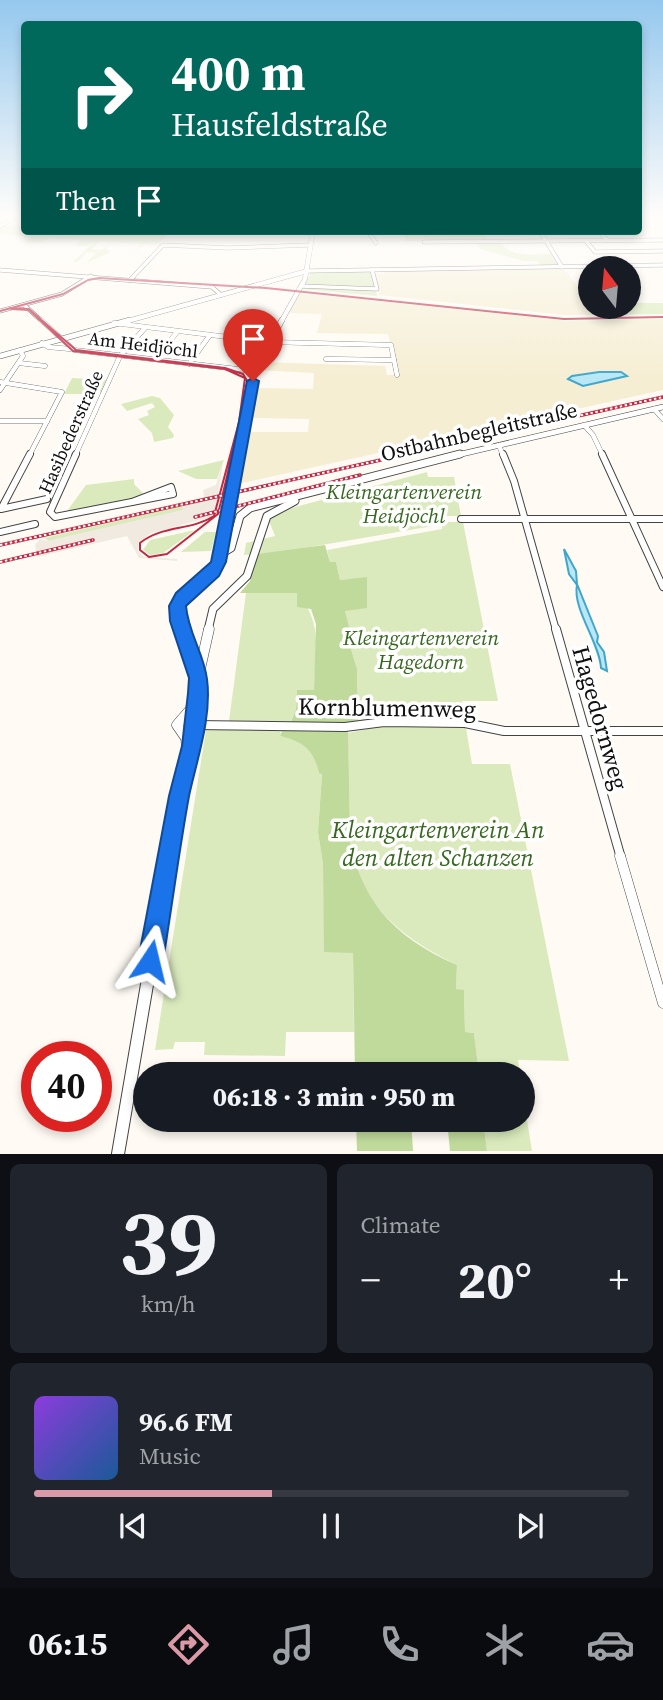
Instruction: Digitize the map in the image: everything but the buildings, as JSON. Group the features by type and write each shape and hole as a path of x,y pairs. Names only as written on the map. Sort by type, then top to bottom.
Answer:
{"street":[{"path":"28,272 204,286 222,295"},
{"path":"130,280 138,272"},
{"path":"0,356 304,272"},
{"path":"198,678 178,621 177,606 182,597 215,570 221,554 254,371 307,272"},
{"path":"301,286 377,289 372,272"},
{"path":"0,311 68,292 91,276"},
{"name":"Am Heidjöchl","path":"24,305 71,349"},
{"path":"114,323 270,342 391,345 397,375"},
{"path":"120,356 145,328"},
{"path":"163,350 177,332"},
{"path":"189,364 210,335"},
{"name":"Am Heidjöchl","path":"42,343 48,347 254,371"},
{"path":"328,343 325,361 394,360"},
{"path":"0,390 2,383 23,356 20,350"},
{"name":"Hasibederstraße","path":"120,356 51,509 55,517 132,502"},
{"path":"19,363 45,366"},
{"path":"0,509 62,392 2,383"},
{"name":"Ostbahnbegleitstraße","path":"221,554 231,548 240,516 246,510 304,496 374,474 663,407"},
{"path":"654,409 663,419"},
{"path":"0,421 47,421"},
{"path":"584,425 592,433 663,587"},
{"name":"Hagedornweg","path":"499,444 512,474 628,883 640,910 645,943 663,1003"},
{"path":"171,487 173,494 132,502 159,489 171,487"},
{"name":"Ostbahnbegleitstraße","path":"190,725 213,609 247,576 266,518 304,496"},
{"path":"0,509 47,499"},
{"path":"461,519 663,519"},
{"path":"0,532 35,524"},
{"name":"Kornblumenweg","path":"190,725 345,727 384,722 453,723 504,731 663,731"},
{"path":"118,1154 188,755 190,725"}],"shaded area":[{"path":"566,272 578,287 578,315 379,295 374,274"},
{"path":"299,293 567,321 663,319 663,390 238,484 246,432 308,432 309,419 249,418 254,388 313,389 314,373 257,370 261,362 385,366 387,375 398,375 388,334 317,333 322,314 288,313"},
{"path":"223,463 216,506 211,517 151,533 138,543 138,551 144,557 177,561 139,558 127,536 37,557 35,545 40,539 48,541 183,510 182,506 205,501 203,490 216,485"}],"green space":[{"path":"312,272 371,272 377,296 302,289"},
{"path":"641,303 663,303 663,314 641,314"},
{"path":"113,365 100,396 100,391 95,394 64,394 72,378 106,380"},
{"path":"152,396 160,398 174,415 168,427 174,435 173,438 154,442 152,433 138,419 149,415 147,411 155,407 152,403 127,411 121,404"},
{"path":"224,460 217,479 196,479 178,471"},
{"name":"Kleingartenverein Heidjöchl","path":"427,472 428,477 454,477 461,516 432,516 433,526 281,552 244,555 246,543 275,536 268,518 276,512"},
{"path":"134,479 134,484 144,494 133,499 67,511 86,485"},
{"path":"182,506 184,510 49,541 44,538"},
{"name":"Kleingartenverein Hagedorn","path":"442,522 463,522 498,701 462,701 465,720 358,722 357,669 351,649 355,648 345,611 367,578 340,580 336,562 330,562 327,550 442,529"},
{"path":"195,530 163,553 150,555 143,550 150,540"},
{"path":"205,532 216,532 211,551 181,552"},
{"path":"325,545 330,562 336,562 340,580 367,577 367,608 345,611 355,648 351,649 357,669 358,722 291,722 296,709 297,690 314,690 316,624 311,609 297,607 297,593 240,593 250,581 257,554"},
{"path":"246,593 297,593 306,604 315,627 314,690 297,690 296,709 291,722 229,721"},
{"name":"Kleingartenverein An den alten Schanzen","path":"386,725 466,728 472,764 510,764 569,1061 478,1062 474,1033 465,1032 464,991 456,989 457,965 413,940 396,926 369,894 360,875 347,826 350,825 348,733"},
{"path":"283,728 348,729 350,826 347,826 360,874 381,912 396,927 434,954 457,965 456,989 464,990 465,1032 474,1033 478,1062 355,1062 353,953 324,952 323,864 318,832 322,774 306,748 280,736"},
{"path":"206,730 281,730 280,736 295,741 310,752 319,773 322,773 318,832 323,864 325,952 353,952 354,1032 286,1032 285,1056 204,1055 205,1042 175,1042 173,1049 155,1050"},
{"path":"356,1132 412,1132 413,1151 357,1151"},
{"path":"448,1132 485,1132 487,1151 450,1151"},
{"path":"485,1132 529,1132 532,1151 487,1151"}],"water":[{"path":"621,372 627,376 583,386 568,379 572,376"},
{"path":"564,549 576,571 577,584 598,636 597,642 604,652 607,671 601,668 578,604 577,585 569,574"}],"tram line":[{"path":"11,308 63,294 88,280 99,278 266,288 564,319 663,317"},
{"path":"0,311 11,308"},
{"path":"11,308 29,309 76,350 225,368 243,374 249,384 218,514 167,554 149,557 140,550 140,543 149,537 214,516 239,422 245,378 225,369 73,351 29,310 11,309"}],"railway":[{"path":"0,545 663,397"},
{"path":"195,517 360,475"},
{"path":"0,562 93,540"}],"route":[{"path":"150,961 196,709 198,678 178,621 177,606 182,597 213,572 219,562 253,381"}]}
